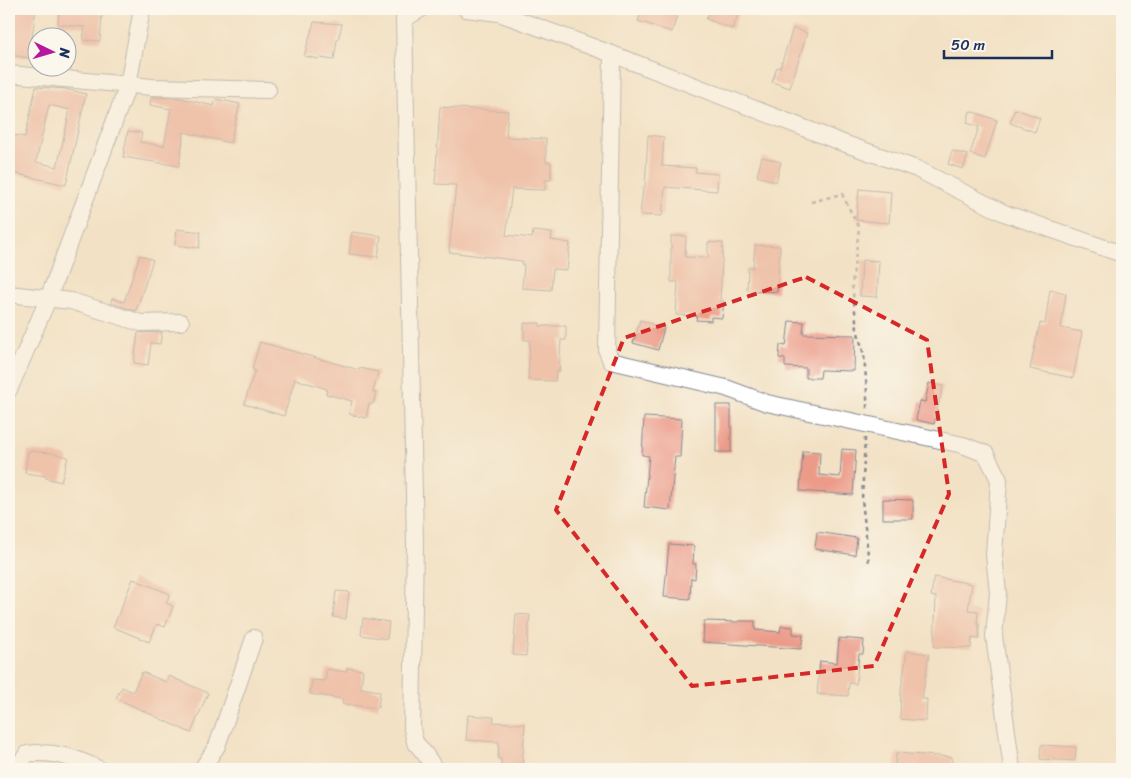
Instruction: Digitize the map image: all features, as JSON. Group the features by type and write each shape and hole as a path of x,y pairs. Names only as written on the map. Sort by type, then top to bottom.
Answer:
{"street":[{"path":"9,390 48,298 128,85 142,9"},
{"path":"421,9 404,19 415,543 412,729 415,742 426,754 435,769"},
{"path":"466,9 499,13 612,54 843,143 916,169 1004,212 1122,254"},
{"path":"612,54 607,351 611,361 726,388 767,403 963,445 986,454 999,480 994,555 998,593 994,636 1012,769"},
{"path":"9,74 128,85 268,90"},
{"path":"9,294 71,301 141,323 181,322"},
{"path":"202,769 217,746 254,638"},
{"path":"16,769 27,754 42,752 78,759 99,769"}],"path":[{"path":"811,202 842,194 859,228 852,284 857,329 864,355 867,392 862,499 869,564"}],"highlighted area":[{"path":"806,277 927,340 949,494 874,666 692,686 556,510 624,338"}],"building":[{"path":"9,9 36,9 33,28 28,28 28,58 9,55"},
{"path":"59,9 102,14 100,41 83,40 85,27 58,24"},
{"path":"642,9 663,13 664,9 679,9 672,32 638,21"},
{"path":"711,9 741,9 732,29 706,19"},
{"path":"314,22 342,24 334,60 304,56"},
{"path":"793,28 807,33 790,88 772,82 777,67 780,68"},
{"path":"36,87 66,89 86,94 66,185 9,172 9,134 25,137","holes":["49,105 70,110 57,167 36,162"]},
{"path":"151,97 180,98 214,106 216,99 240,104 230,143 184,132 179,166 123,157 128,131 142,133 140,142 164,146 171,109 150,105"},
{"path":"440,107 508,111 506,137 546,139 546,162 551,162 551,180 545,180 545,190 512,189 506,235 532,238 533,231 552,233 551,240 570,243 567,270 553,269 551,290 522,288 524,265 522,265 522,261 449,252 456,185 435,184"},
{"path":"1015,109 1040,118 1035,132 1010,123"},
{"path":"970,111 997,120 985,159 970,154 979,127 967,123"},
{"path":"648,135 664,137 662,166 696,168 695,172 718,174 717,191 665,187 662,216 640,215 643,188 645,188"},
{"path":"952,151 968,155 963,169 948,164"},
{"path":"762,157 781,162 776,182 757,176"},
{"path":"859,189 891,192 889,223 856,220"},
{"path":"177,229 201,232 199,248 175,245"},
{"path":"352,232 381,236 378,257 349,254"},
{"path":"671,236 686,236 685,257 708,258 708,242 723,243 720,301 724,301 722,318 711,317 711,321 696,320 697,316 676,315 678,282 671,282"},
{"path":"755,245 780,246 777,292 747,290 748,267 753,268"},
{"path":"140,255 153,260 136,311 111,303 112,298 124,302"},
{"path":"862,260 879,261 877,297 860,296"},
{"path":"1050,290 1066,293 1061,328 1082,332 1073,378 1030,369 1040,323 1045,324"},
{"path":"640,320 664,328 658,350 633,343"},
{"path":"789,321 804,322 803,334 855,335 854,371 821,370 820,378 806,378 806,368 785,367 785,359 779,358 780,345 786,346"},
{"path":"524,323 540,323 540,326 566,326 566,340 561,340 559,372 556,372 555,381 528,380 530,340 524,340"},
{"path":"162,332 160,344 151,343 148,365 134,363 138,333"},
{"path":"260,342 359,370 360,368 378,372 373,392 376,393 373,404 369,404 366,418 349,414 352,401 326,394 327,389 295,379 284,416 244,404 255,370 252,369"},
{"path":"929,383 943,386 934,424 916,420 920,401 925,402"},
{"path":"716,405 731,405 731,452 716,452"},
{"path":"644,417 682,419 680,457 675,457 670,510 644,507 649,456 642,455"},
{"path":"842,449 856,450 853,495 800,491 803,451 820,452 819,475 840,477"},
{"path":"28,451 52,453 68,457 61,482 46,478 46,476 25,473"},
{"path":"883,499 913,500 913,519 883,519"},
{"path":"817,532 857,538 855,555 815,549"},
{"path":"669,544 694,546 693,564 696,564 695,579 691,578 690,599 664,597"},
{"path":"934,577 972,584 968,610 978,611 979,639 972,638 971,648 934,647 936,597 931,596"},
{"path":"133,579 170,594 166,603 173,606 165,627 157,624 149,642 113,627"},
{"path":"336,591 349,592 346,619 333,617"},
{"path":"516,614 530,615 526,656 513,655"},
{"path":"363,618 389,622 387,639 361,635"},
{"path":"704,621 755,621 755,630 780,632 781,626 793,627 793,634 803,635 801,649 703,642"},
{"path":"839,638 864,640 863,654 859,654 856,684 849,683 848,696 817,694 820,661 837,663"},
{"path":"907,651 929,654 922,699 927,699 926,721 900,719 901,690"},
{"path":"347,668 363,670 361,688 380,691 378,708 342,704 343,699 310,694 312,680 325,681 327,669 346,672"},
{"path":"142,672 166,682 169,676 208,693 191,733 116,698 122,687 133,692"},
{"path":"468,715 494,717 493,722 525,724 522,769 501,769 501,759 498,759 499,742 466,740"},
{"path":"1041,745 1076,747 1075,761 1040,759"},
{"path":"896,753 952,757 951,769 895,769"}]}
